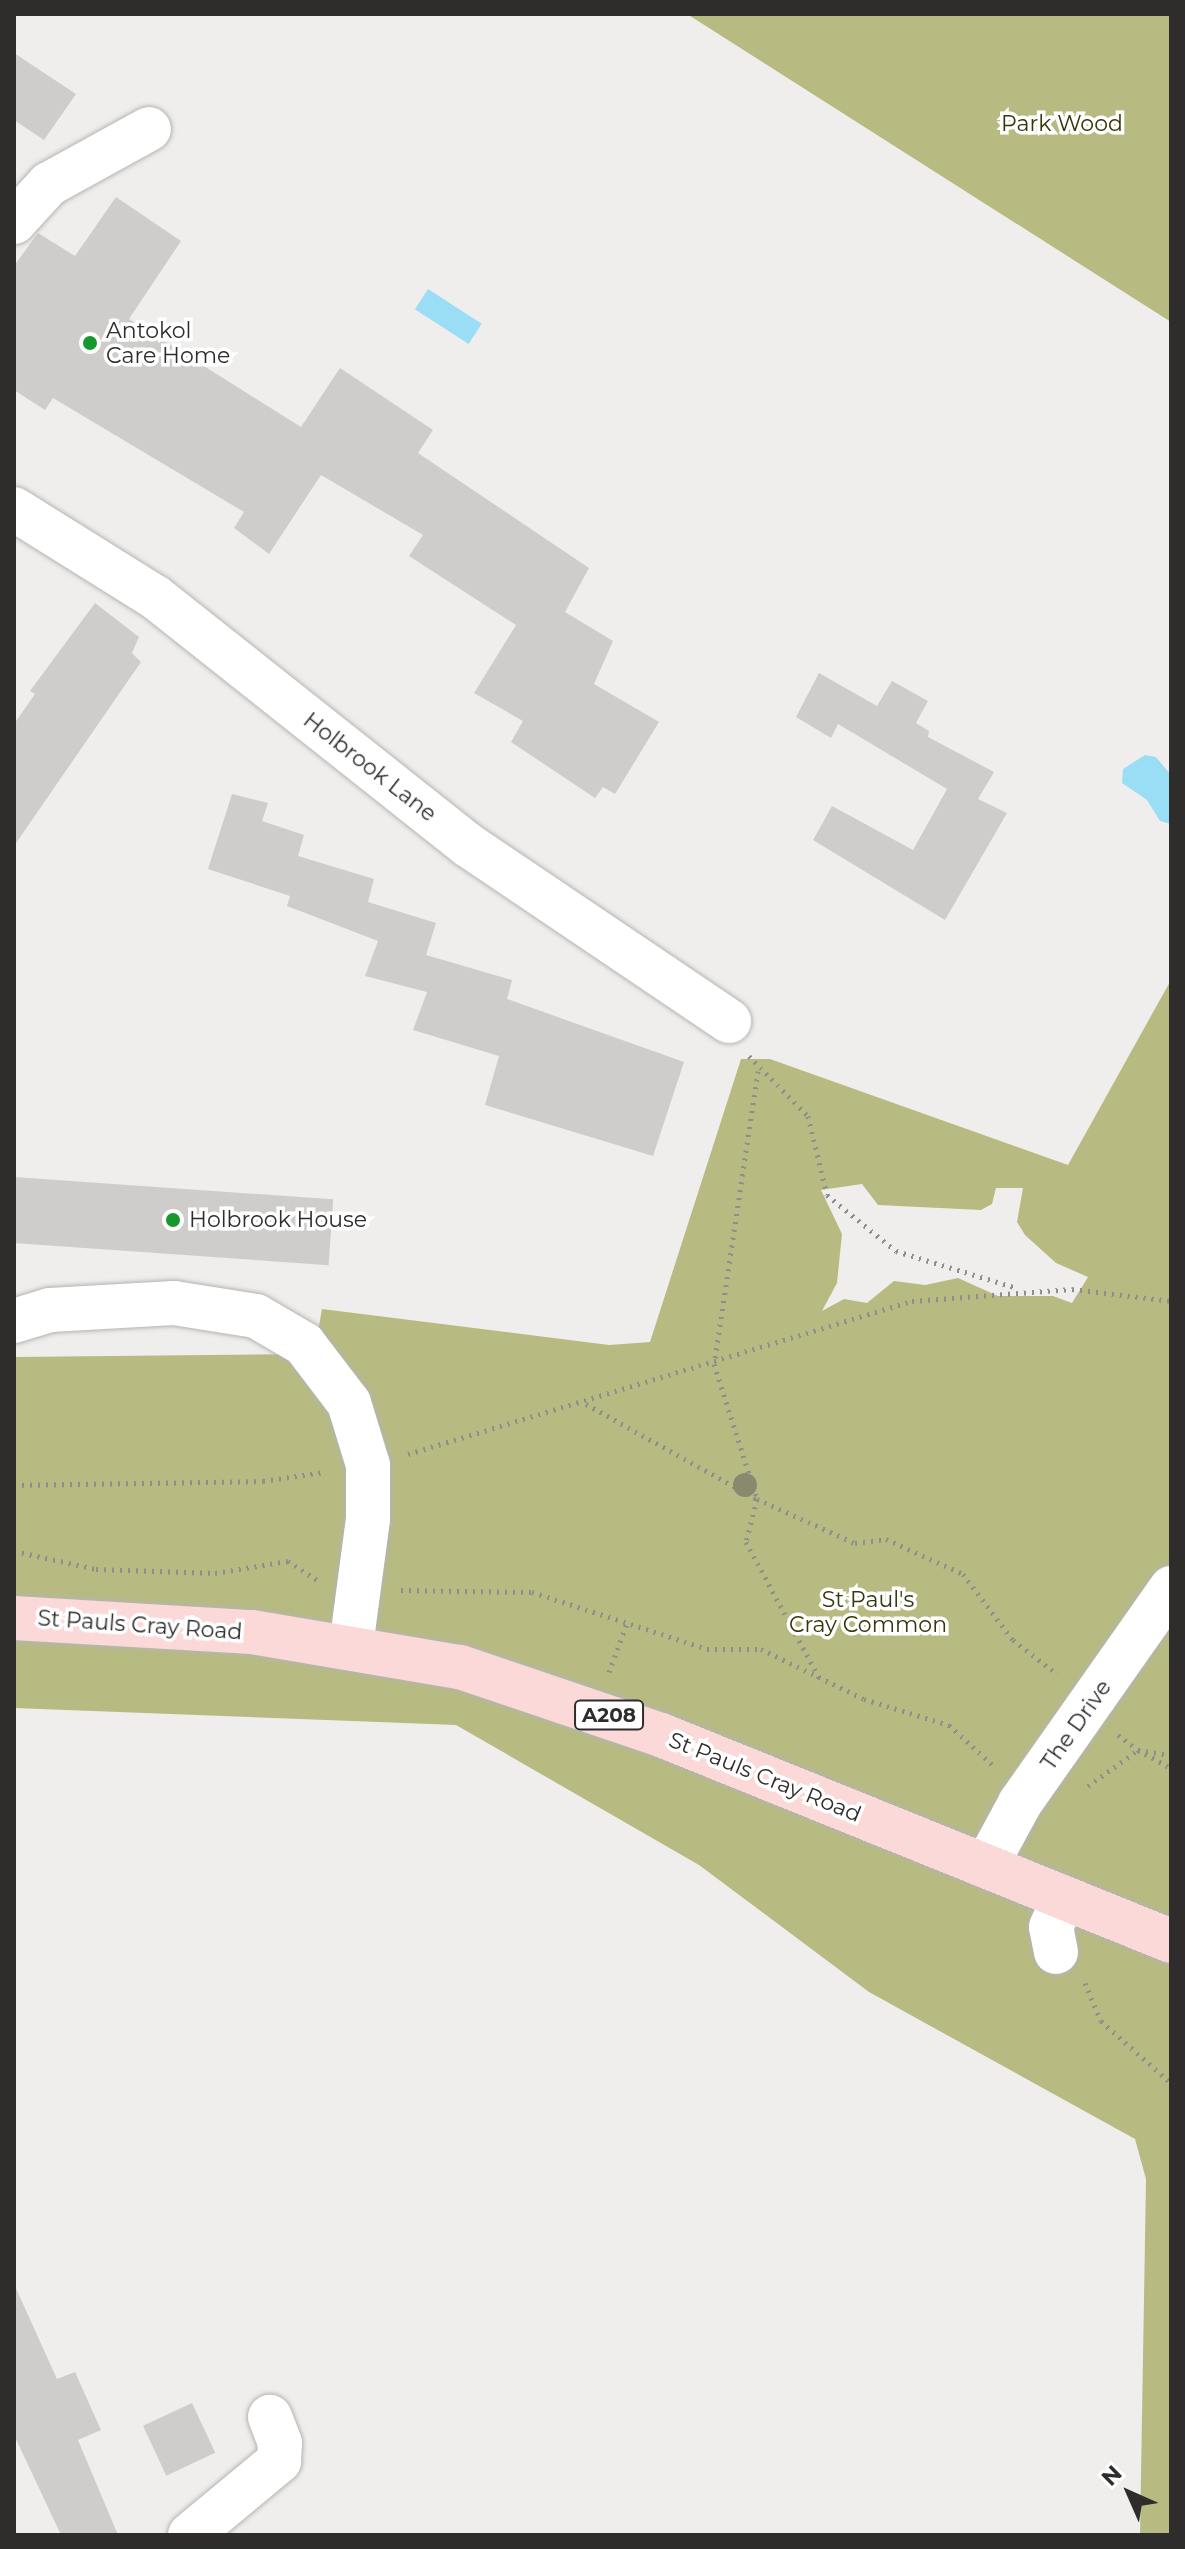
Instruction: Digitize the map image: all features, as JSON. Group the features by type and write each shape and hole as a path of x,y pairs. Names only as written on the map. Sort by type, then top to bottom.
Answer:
{"main road":[{"name":"St Pauls Cray Road","path":"14,1618 147,1622 351,1646 460,1667 595,1710 1171,1941"}],"street":[{"path":"14,222 49,184 149,129"},
{"name":"Holbrook Lane","path":"21,529 155,597 468,845 729,1021"},
{"path":"14,1321 50,1310 174,1303 256,1316 304,1344 349,1403 368,1465 359,1587 351,1646"},
{"name":"The Drive","path":"986,1866 1010,1821 1171,1588"},
{"path":"1056,1952 1051,1927 1063,1900"},
{"path":"190,2535 279,2461 280,2443 270,2417"}],"path":[{"path":"729,1021 758,1071 808,1116 827,1195 896,1251 1022,1290"},
{"path":"758,1071 714,1364 757,1499 746,1542 815,1663 822,1683"},
{"path":"14,1485 263,1481 368,1465 586,1404 912,1301 1022,1290 1171,1301"},
{"path":"586,1404 757,1499 855,1543 886,1539 963,1574 1013,1640 1046,1660 1087,1710 1138,1750 1171,1768"},
{"path":"14,1551 111,1570 215,1573 288,1561 323,1584 532,1592 707,1649 761,1649 822,1683 949,1725 997,1769 1010,1821"},
{"path":"595,1710 627,1623"},
{"path":"806,1673 815,1663"},
{"path":"1138,1750 1171,1755"}],"green space":[{"name":"Park Wood","path":"687,14 1171,14 1171,322"},
{"name":"St Paul's Cray Common","path":"1171,980 1171,2535 1140,2535 1146,2179 1135,2139 869,1992 699,1865 456,1725 14,1708 14,1357 314,1354 322,1309 609,1345 650,1342 741,1059 770,1059 1068,1165","holes":["862,1184 878,1205 981,1210 992,1204 996,1188 1023,1188 1017,1222 1025,1235 1056,1263 1088,1277 1072,1303 1053,1296 998,1296 958,1278 925,1285 894,1281 867,1303 844,1299 822,1311 837,1283 842,1234 821,1190"]}],"water":[{"path":"428,289 482,324 469,344 415,309"},
{"path":"1145,755 1156,757 1171,775 1171,824 1160,821 1147,800 1122,783 1123,769"}],"building":[{"path":"14,53 76,94 44,140 14,120"},
{"path":"116,197 181,241 129,319 301,427 340,368 433,430 418,453 589,568 565,612 613,641 594,684 659,722 615,794 603,787 595,798 511,742 523,721 474,693 516,625 409,556 423,535 321,475 269,554 234,528 244,512 53,398 45,410 14,390 14,266 38,233 75,256"},
{"path":"95,603 139,637 132,653 141,662 14,846 14,724 35,694 30,691"},
{"path":"819,673 877,706 892,681 928,701 916,723 929,731 928,737 994,772 978,799 1007,813 945,920 813,840 832,806 913,850 947,789 838,724 831,738 796,717"},
{"path":"232,794 268,803 262,821 304,835 298,856 374,879 368,902 436,923 426,955 512,980 507,999 684,1062 653,1156 485,1105 499,1056 413,1030 427,992 365,976 378,941 287,906 290,896 208,869"},
{"name":"Holbrook House","path":"14,1177 333,1199 329,1265 14,1243"},
{"path":"14,2284 57,2379 75,2372 101,2430 78,2440 118,2535 61,2535 14,2435"},
{"path":"192,2403 215,2453 166,2476 143,2426"}],"place":[{"name":"Antokol Care Home","path":"90,343"},
{"name":"Holbrook House","path":"173,1220"}]}
